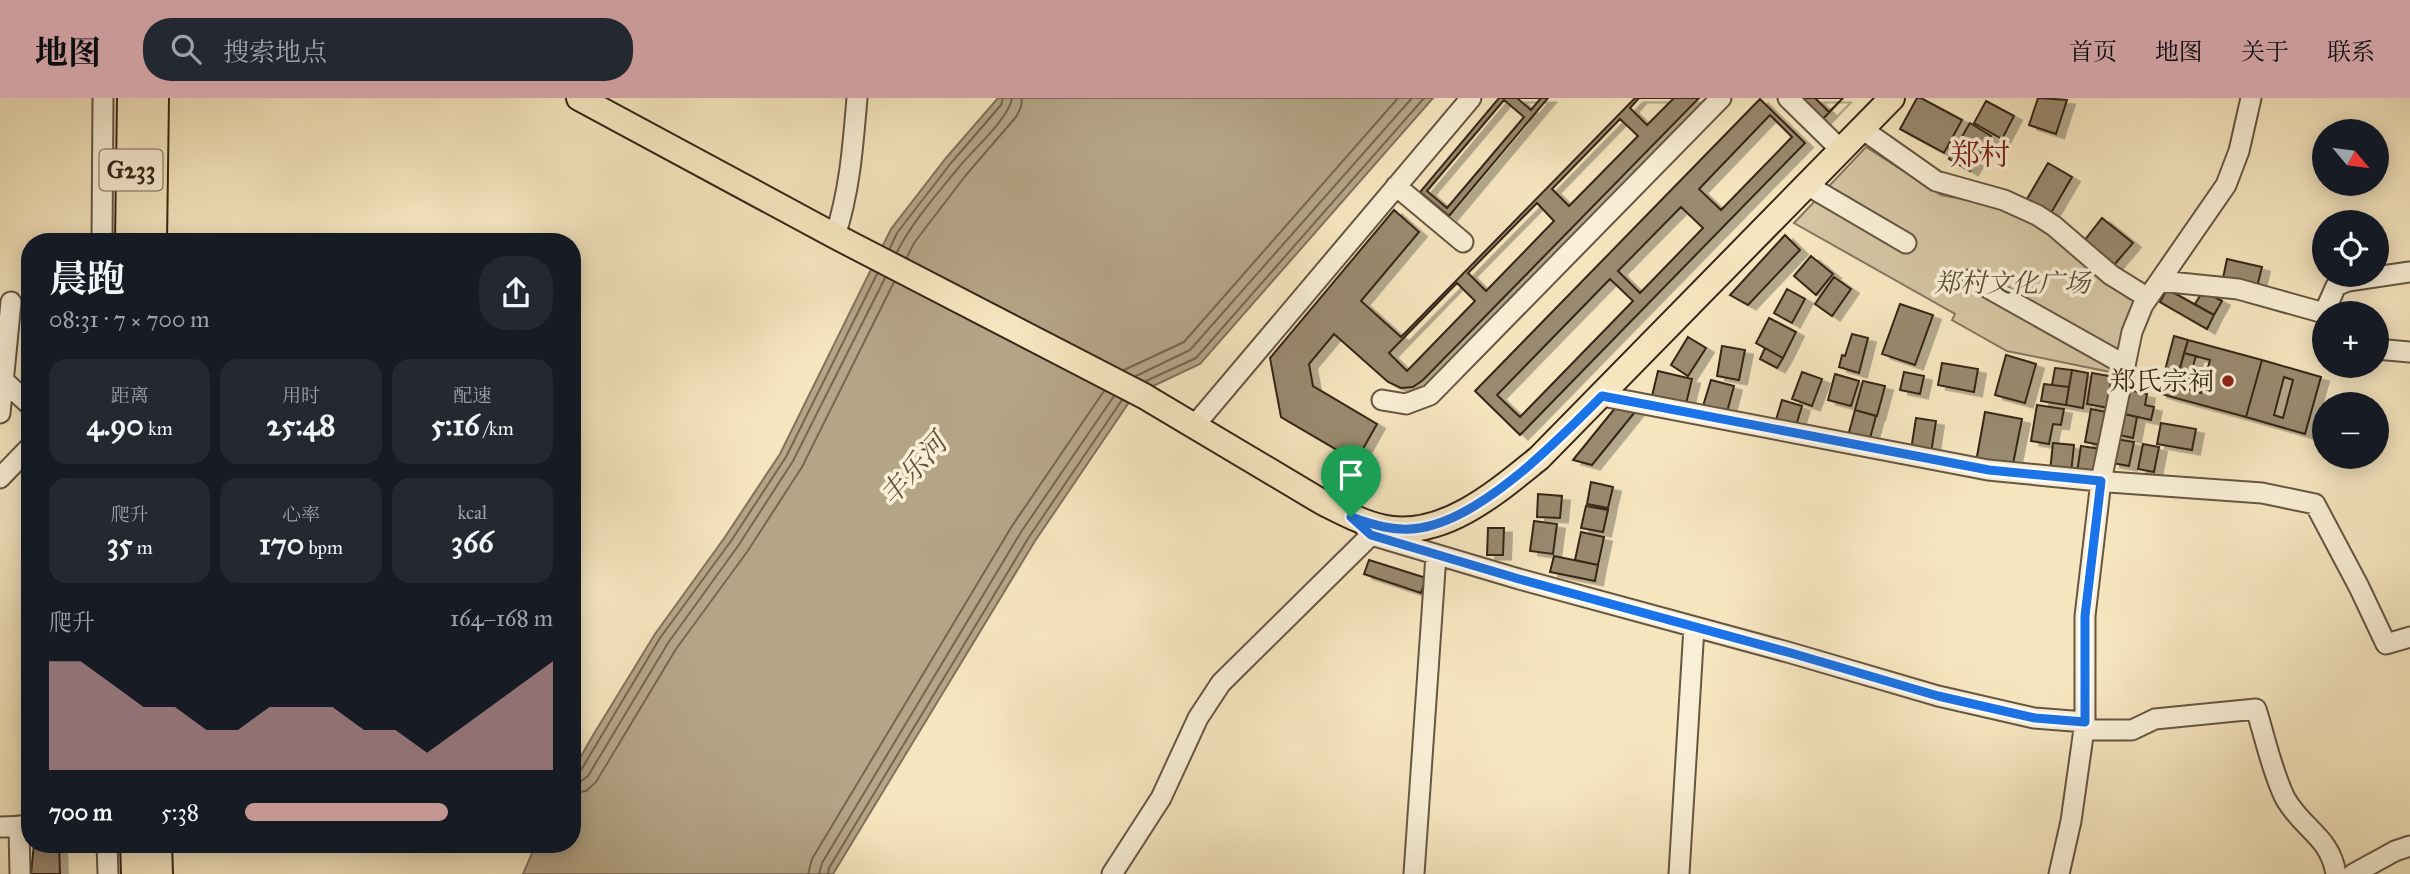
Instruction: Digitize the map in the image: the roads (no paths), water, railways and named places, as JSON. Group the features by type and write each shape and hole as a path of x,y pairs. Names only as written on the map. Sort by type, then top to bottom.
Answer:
{"highway":[{"name":"G233","path":"130,233 132,98"},
{"name":"G233","path":"152,233 154,98"},
{"path":"135,853 136,874"},
{"path":"157,853 158,874"}],"main road":[{"path":"579,98 835,236 1144,396 1322,502 1379,527 1405,529 1420,528 1451,518 1531,465 1602,396 1892,98"}],"street":[{"path":"102,233 103,98"},
{"path":"835,236 845,203 852,162 857,98"},
{"path":"1194,426 1471,98"},
{"path":"1382,400 1406,404 1430,395 1721,98"},
{"path":"1787,98 1841,150"},
{"path":"2059,874 2071,821 2085,726 2085,616 2101,481 2132,332 2148,298 2226,185 2239,151 2251,98"},
{"path":"1862,129 1936,181 2004,200 2037,215 2054,226 2103,270 2148,298"},
{"path":"1807,185 1906,243"},
{"path":"1396,186 1463,242"},
{"path":"2329,301 2336,286 2348,281 2410,272"},
{"path":"1972,279 2125,365"},
{"path":"2160,281 2238,289 2312,310"},
{"path":"0,413 11,302"},
{"path":"2389,350 2410,352"},
{"path":"3,380 21,397"},
{"path":"1602,396 1989,470 2262,493 2315,504 2359,586 2386,644 2410,637"},
{"path":"0,478 21,456"},
{"path":"1351,517 1371,535 1436,555 1938,696 2035,718 2132,730 2155,719 2256,709 2284,795 2293,812 2331,852 2336,874"},
{"path":"1112,874 1161,797 1198,718 1221,683 1371,535"},
{"path":"1414,874 1436,555"},
{"path":"1679,874 1694,626"},
{"path":"16,826 20,874"},
{"path":"2353,874 2395,851 2410,846"},
{"path":"107,853 108,874"}],"water":[{"name":"丰乐河","path":"998,98 1433,98 1200,364 1134,395 1035,541 833,874 523,874 532,853 581,853 581,756 655,634 725,537 780,454 891,229 946,158"}],"place":[{"name":"郑氏宗祠","path":"2228,381"}],"district":[{"name":"郑村","path":"1980,155"}],"park label":[{"name":"郑村文化广场","path":"2012,283"}]}
